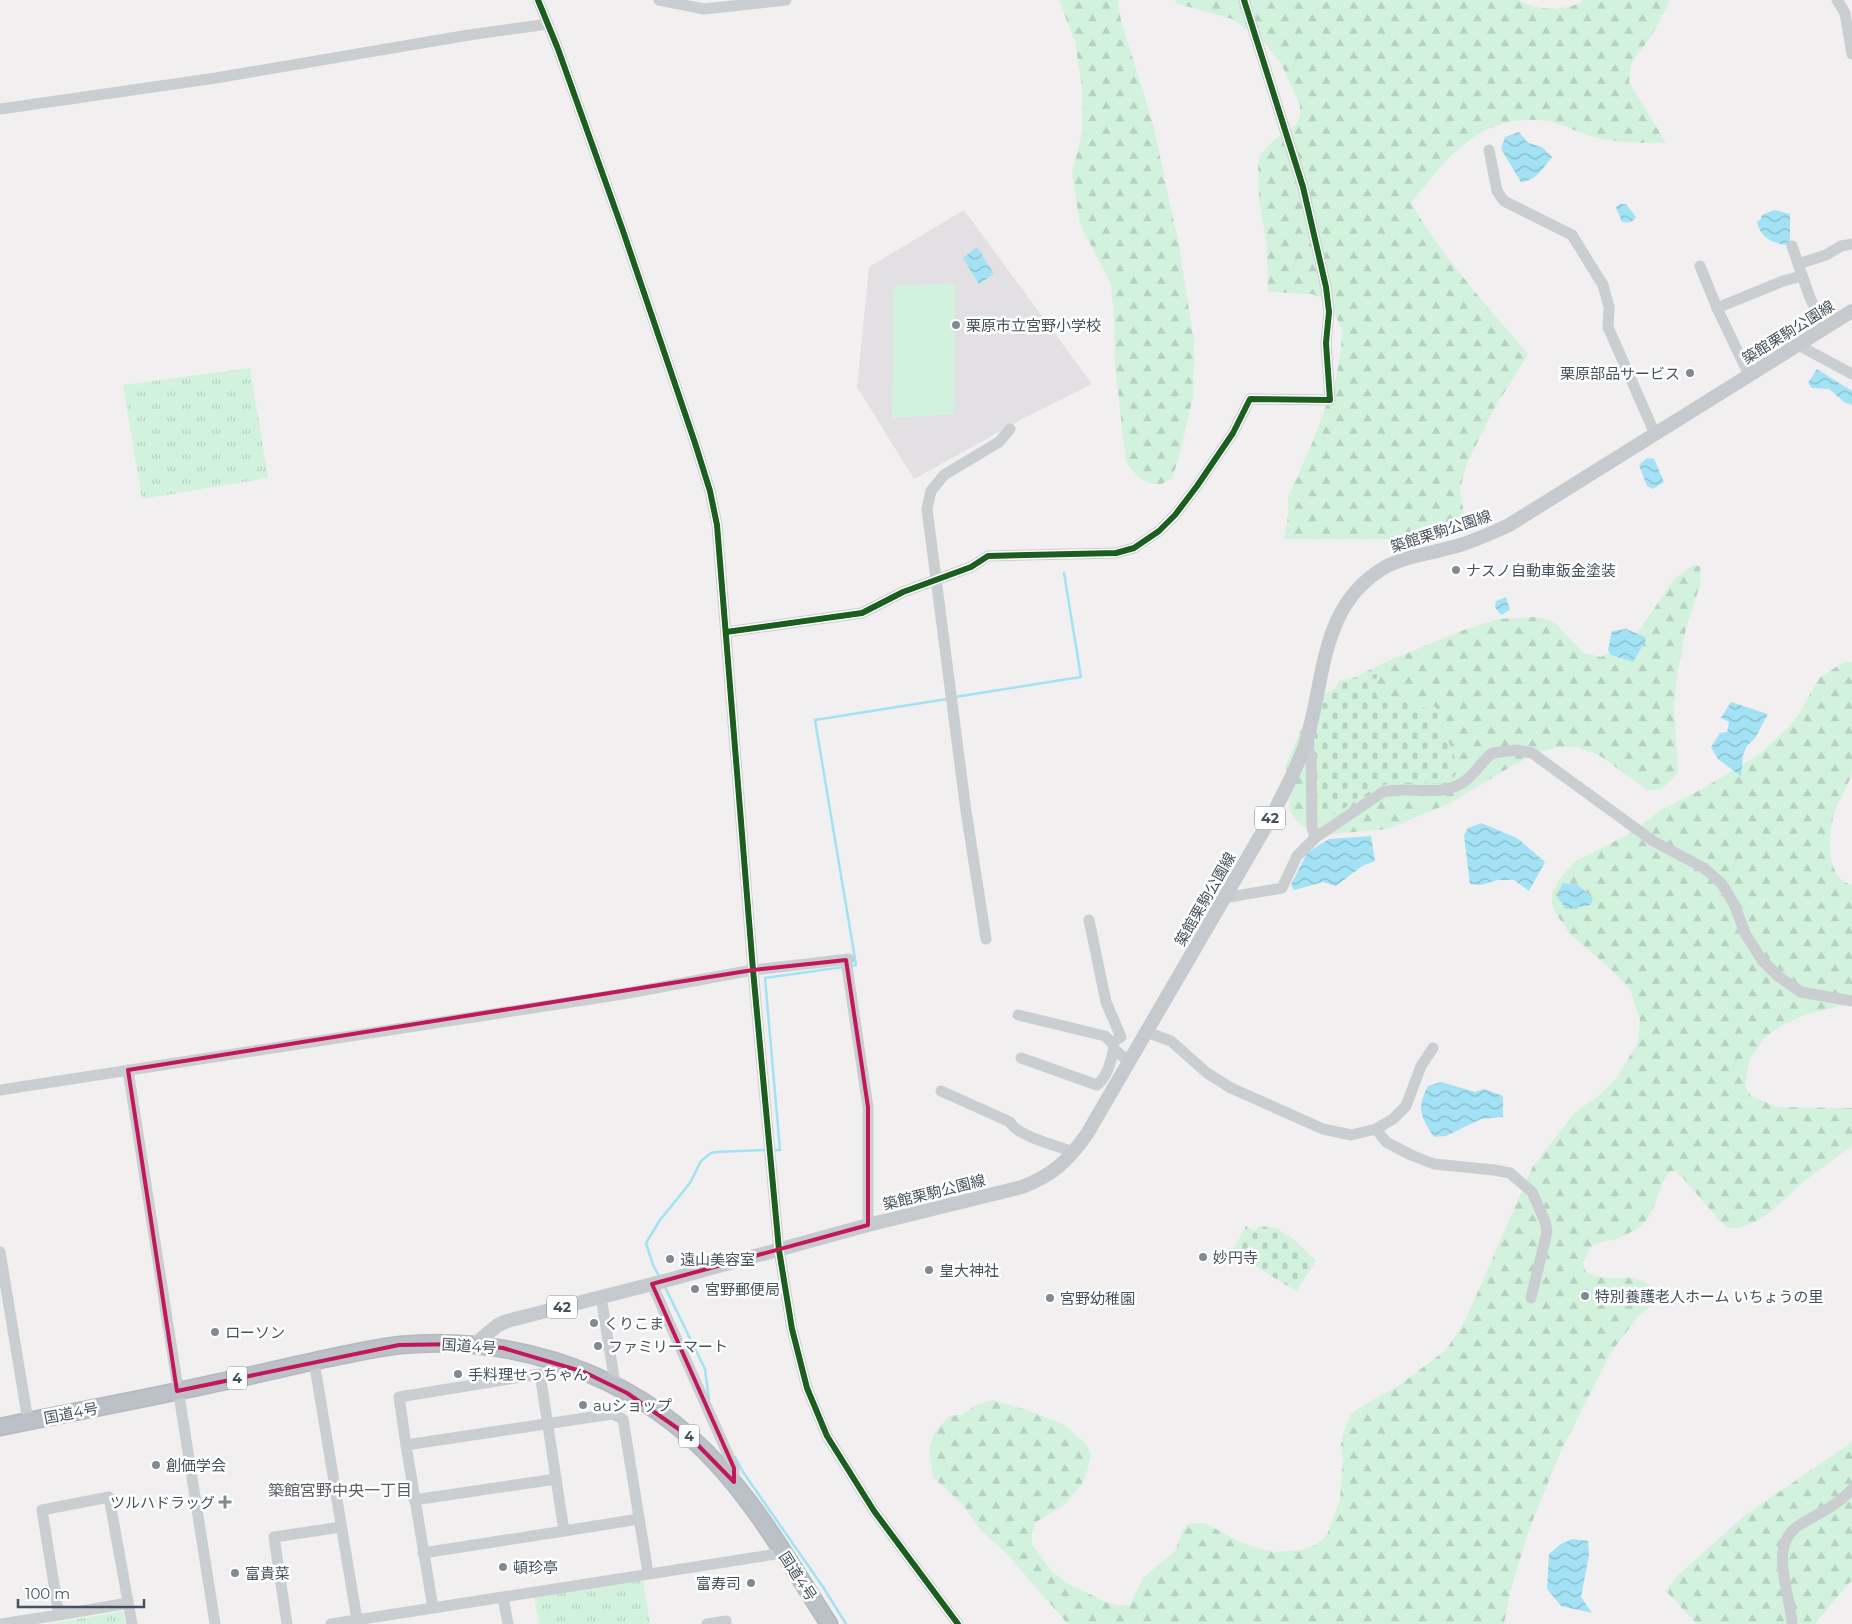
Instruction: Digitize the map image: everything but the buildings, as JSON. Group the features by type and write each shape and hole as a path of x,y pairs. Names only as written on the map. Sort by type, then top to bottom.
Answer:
{"highway":[{"name":"国道4号","path":"0,1427 399,1345 433,1343 475,1344 521,1352 552,1360 613,1385 674,1424 690,1437 734,1482 829,1624"}],"main road":[{"name":"築館栗駒公園線","path":"475,1344 498,1324 506,1321 659,1282 868,1225 1022,1187 1044,1178 1059,1168 1087,1134 1273,814 1306,742 1329,639 1335,622 1348,601 1363,584 1395,562 1450,548 1502,528 1533,511 1852,311"}],"street":[{"path":"538,0 558,48 623,231 689,425 710,491 717,525 779,1250 792,1329 807,1388 827,1436 874,1511 958,1624"},
{"path":"659,0 704,8 786,0"},
{"path":"726,632 862,613 903,592 971,567 988,556 1116,553 1134,548 1159,531 1175,515 1233,433 1250,399 1330,400 1326,343 1329,312 1326,287 1303,187 1244,0"},
{"path":"1837,0 1845,13 1852,54"},
{"path":"0,109 216,78 469,35 548,24"},
{"path":"1489,150 1497,191 1504,200 1572,235 1603,285 1609,307 1608,327 1655,434"},
{"path":"1798,264 1826,254 1841,246 1852,244"},
{"path":"1792,246 1810,298 1826,328"},
{"path":"1700,266 1717,308 1749,375"},
{"path":"1717,308 1783,281 1802,276"},
{"path":"1798,345 1852,374"},
{"path":"986,938 951,698 927,509 931,491 944,475 999,442 1010,429"},
{"path":"1306,742 1311,756 1312,827 1315,838"},
{"path":"1224,898 1282,888 1297,856 1315,838 1383,792 1393,789 1450,790 1464,782 1477,771 1492,753 1517,750 1532,753 1653,841 1704,868 1716,878 1722,884 1734,904 1746,935 1762,960 1778,976 1801,992 1852,1001"},
{"path":"1021,1058 1097,1085 1104,1079 1110,1064 1113,1046 1121,1037 1106,1002 1089,920"},
{"path":"0,1090 623,994 754,970 847,963 868,1107 868,1225"},
{"path":"1018,1015 1105,1036 1129,1062"},
{"path":"1146,1032 1171,1041 1207,1073 1231,1088 1323,1129 1351,1135 1376,1129 1393,1119 1406,1106 1421,1066 1433,1048"},
{"path":"128,1070 215,1624"},
{"path":"941,1091 1010,1122 1013,1128 1029,1136 1074,1152"},
{"path":"1376,1129 1386,1142 1411,1155 1434,1164 1510,1173 1532,1192 1545,1221 1546,1232 1531,1298"},
{"path":"0,1252 28,1421"},
{"path":"659,1282 734,1468 734,1482"},
{"path":"601,1297 614,1377 613,1385"},
{"path":"314,1361 357,1620"},
{"path":"433,1608 398,1397 540,1374 564,1531"},
{"path":"406,1445 612,1414 623,1420 648,1573"},
{"path":"414,1500 556,1479"},
{"path":"1792,1624 1783,1569 1783,1552 1788,1535 1796,1527 1842,1500 1852,1489"},
{"path":"59,1615 42,1510 109,1497 132,1624"},
{"path":"424,1553 639,1518"},
{"path":"287,1624 274,1537 341,1527"},
{"path":"331,1624 783,1553"},
{"path":"503,1598 508,1624"},
{"path":"0,1624 128,1603"},
{"path":"707,1624 726,1621 726,1624"}],"highlighted area":[{"path":"846,960 868,1107 868,1225 652,1284 734,1468 734,1482 690,1437 627,1393 584,1372 503,1348 463,1344 399,1345 177,1391 128,1070 753,970"}],"shaded area":[{"name":"栗原市立宮野小学校","path":"964,210 1092,384 1026,417 914,479 857,387 869,267"}],"green space":[{"path":"1059,0 1118,0 1121,21 1153,124 1178,241 1194,341 1193,397 1179,457 1172,478 1162,484 1151,484 1138,477 1126,462 1115,365 1111,284 1080,224 1072,173 1082,133 1082,87 1075,42"},
{"path":"1176,0 1519,0 1526,4 1552,9 1569,7 1584,0 1670,0 1652,35 1632,62 1629,82 1666,143 1602,139 1547,121 1523,120 1503,124 1484,131 1468,141 1438,170 1411,203 1451,262 1528,354 1494,409 1467,463 1460,489 1466,528 1426,539 1284,539 1288,515 1288,497 1311,446 1336,379 1341,351 1342,330 1327,300 1312,294 1268,292 1267,246 1259,200 1258,165 1260,155 1274,140 1296,125 1300,115 1300,105 1280,61 1260,38 1232,19 1175,3"},
{"path":"955,283 954,414 892,418 894,286"},
{"path":"250,368 268,478 142,499 123,385"},
{"path":"1692,566 1700,566 1701,582 1686,628 1676,681 1674,711 1678,772 1671,781 1659,790 1647,790 1599,755 1576,747 1559,747 1539,752 1450,803 1388,829 1332,834 1308,829 1296,821 1290,810 1286,765 1313,701 1349,680 1390,660 1464,630 1499,619 1534,617 1546,619 1555,623 1584,653 1601,657 1626,643 1641,628 1675,578"},
{"path":"1844,662 1852,662 1852,769 1835,811 1831,830 1830,853 1832,864 1837,873 1843,881 1852,885 1852,1003 1804,1015 1784,1024 1764,1038 1749,1061 1745,1086 1751,1096 1777,1107 1852,1108 1852,1146 1802,1183 1769,1213 1750,1224 1739,1227 1728,1228 1677,1171 1670,1171 1665,1178 1653,1209 1644,1223 1625,1235 1597,1244 1590,1249 1586,1256 1584,1269 1592,1275 1642,1280 1657,1295 1651,1306 1638,1317 1611,1352 1560,1453 1530,1527 1510,1592 1504,1624 1068,1624 1006,1553 982,1531 963,1505 933,1477 929,1452 935,1431 950,1416 963,1414 974,1406 992,1400 1024,1409 1063,1424 1086,1444 1091,1455 1082,1484 1064,1505 1036,1522 1032,1533 1032,1544 1052,1572 1069,1584 1106,1602 1117,1605 1130,1605 1143,1578 1175,1551 1183,1530 1187,1525 1194,1523 1205,1523 1236,1540 1260,1549 1276,1552 1300,1550 1316,1545 1327,1535 1340,1499 1343,1457 1341,1445 1351,1414 1398,1386 1446,1350 1465,1321 1532,1168 1574,1113 1598,1096 1616,1079 1638,1042 1640,1020 1630,989 1570,934 1555,912 1552,904 1552,893 1559,880 1574,862 1631,833 1661,810 1702,789 1760,754 1788,728 1799,714 1819,678"},
{"path":"1377,674 1376,694 1384,703 1404,696 1426,709 1435,706 1459,769 1449,784 1392,782 1370,791 1339,812 1318,819 1315,777 1315,727 1321,704 1341,680"},
{"path":"1246,1226 1254,1231 1260,1226 1276,1228 1296,1241 1316,1261 1296,1291 1232,1252"},
{"path":"1852,1442 1852,1580 1815,1624 1697,1624 1666,1591 1676,1577 1744,1516"},
{"path":"643,1580 650,1624 539,1624 534,1597"},
{"path":"123,1611 125,1624 49,1624"}],"water":[{"path":"1519,132 1528,143 1542,147 1552,157 1535,177 1521,182 1501,149 1505,137"},
{"path":"1620,204 1626,204 1636,217 1632,221 1622,222 1616,207"},
{"path":"1774,210 1790,214 1790,245 1774,242 1765,236 1759,228 1757,222 1761,219 1762,215"},
{"path":"977,247 994,274 979,284 963,258"},
{"path":"1817,369 1852,391 1852,405 1844,402 1829,389 1812,388 1808,383"},
{"path":"1647,458 1654,459 1664,482 1653,489 1647,486 1639,465"},
{"path":"1506,597 1510,610 1501,615 1495,607 1496,601"},
{"path":"1626,629 1645,637 1646,640 1633,662 1611,655 1608,650 1612,631"},
{"path":"1731,702 1768,714 1743,755 1741,776 1718,759 1711,747 1720,733 1727,732 1729,722 1721,718"},
{"path":"1481,823 1517,838 1545,862 1529,891 1514,880 1498,880 1481,885 1470,884 1464,835 1468,828"},
{"path":"1371,836 1375,861 1362,866 1336,886 1323,882 1294,890 1291,885 1307,853 1329,839"},
{"path":"1562,883 1578,885 1593,898 1591,905 1566,909 1558,898"},
{"path":"1441,1082 1475,1092 1484,1089 1503,1096 1503,1117 1481,1119 1446,1136 1434,1137 1423,1118 1421,1107 1428,1086"},
{"path":"1572,1539 1588,1541 1589,1555 1581,1597 1592,1613 1561,1606 1547,1589 1549,1554 1561,1544"}],"waterway":[{"path":"955,697 1081,677 1064,573"},
{"path":"851,966 856,965 815,720 947,699"},
{"path":"773,1150 780,1150 765,978 843,967"},
{"path":"660,1278 653,1265 646,1243 660,1220 690,1183 701,1161 711,1153 716,1152 767,1150"},
{"path":"664,1285 705,1369 709,1400"},
{"path":"735,1457 743,1472 823,1587 846,1624"}],"cycle path":[{"path":"538,0 558,49 623,231 695,443 710,491 717,525 753,970 779,1250 792,1329 807,1388 827,1436 874,1511 958,1624"},
{"path":"726,632 862,613 903,592 971,567 988,556 1116,553 1134,548 1159,531 1175,515 1233,433 1250,399 1330,400 1326,343 1329,312 1326,287 1303,187 1244,0"}],"place":[{"name":"栗原市立宮野小学校","path":"956,325"},
{"name":"栗原部品サービス","path":"1690,373"},
{"name":"ナスノ自動車鈑金塗装","path":"1456,570"},
{"name":"妙円寺","path":"1203,1257"},
{"name":"遠山美容室","path":"670,1259"},
{"name":"皇大神社","path":"929,1270"},
{"name":"宮野郵便局","path":"695,1289"},
{"name":"特別養護老人ホーム いちょうの里","path":"1585,1296"},
{"name":"宮野幼稚園","path":"1050,1298"},
{"name":"くりこま","path":"594,1323"},
{"name":"ローソン","path":"215,1332"},
{"name":"ファミリーマート","path":"598,1346"},
{"name":"手料理せっちゃん","path":"458,1374"},
{"name":"auショップ","path":"583,1405"},
{"name":"創価学会","path":"156,1465"},
{"name":"ツルハドラッグ","path":"225,1502"},
{"name":"頓珍亭","path":"503,1567"},
{"name":"富貴菜","path":"235,1573"},
{"name":"富寿司","path":"751,1583"}],"district":[{"name":"築館宮野中央一丁目","path":"340,1490"}]}
